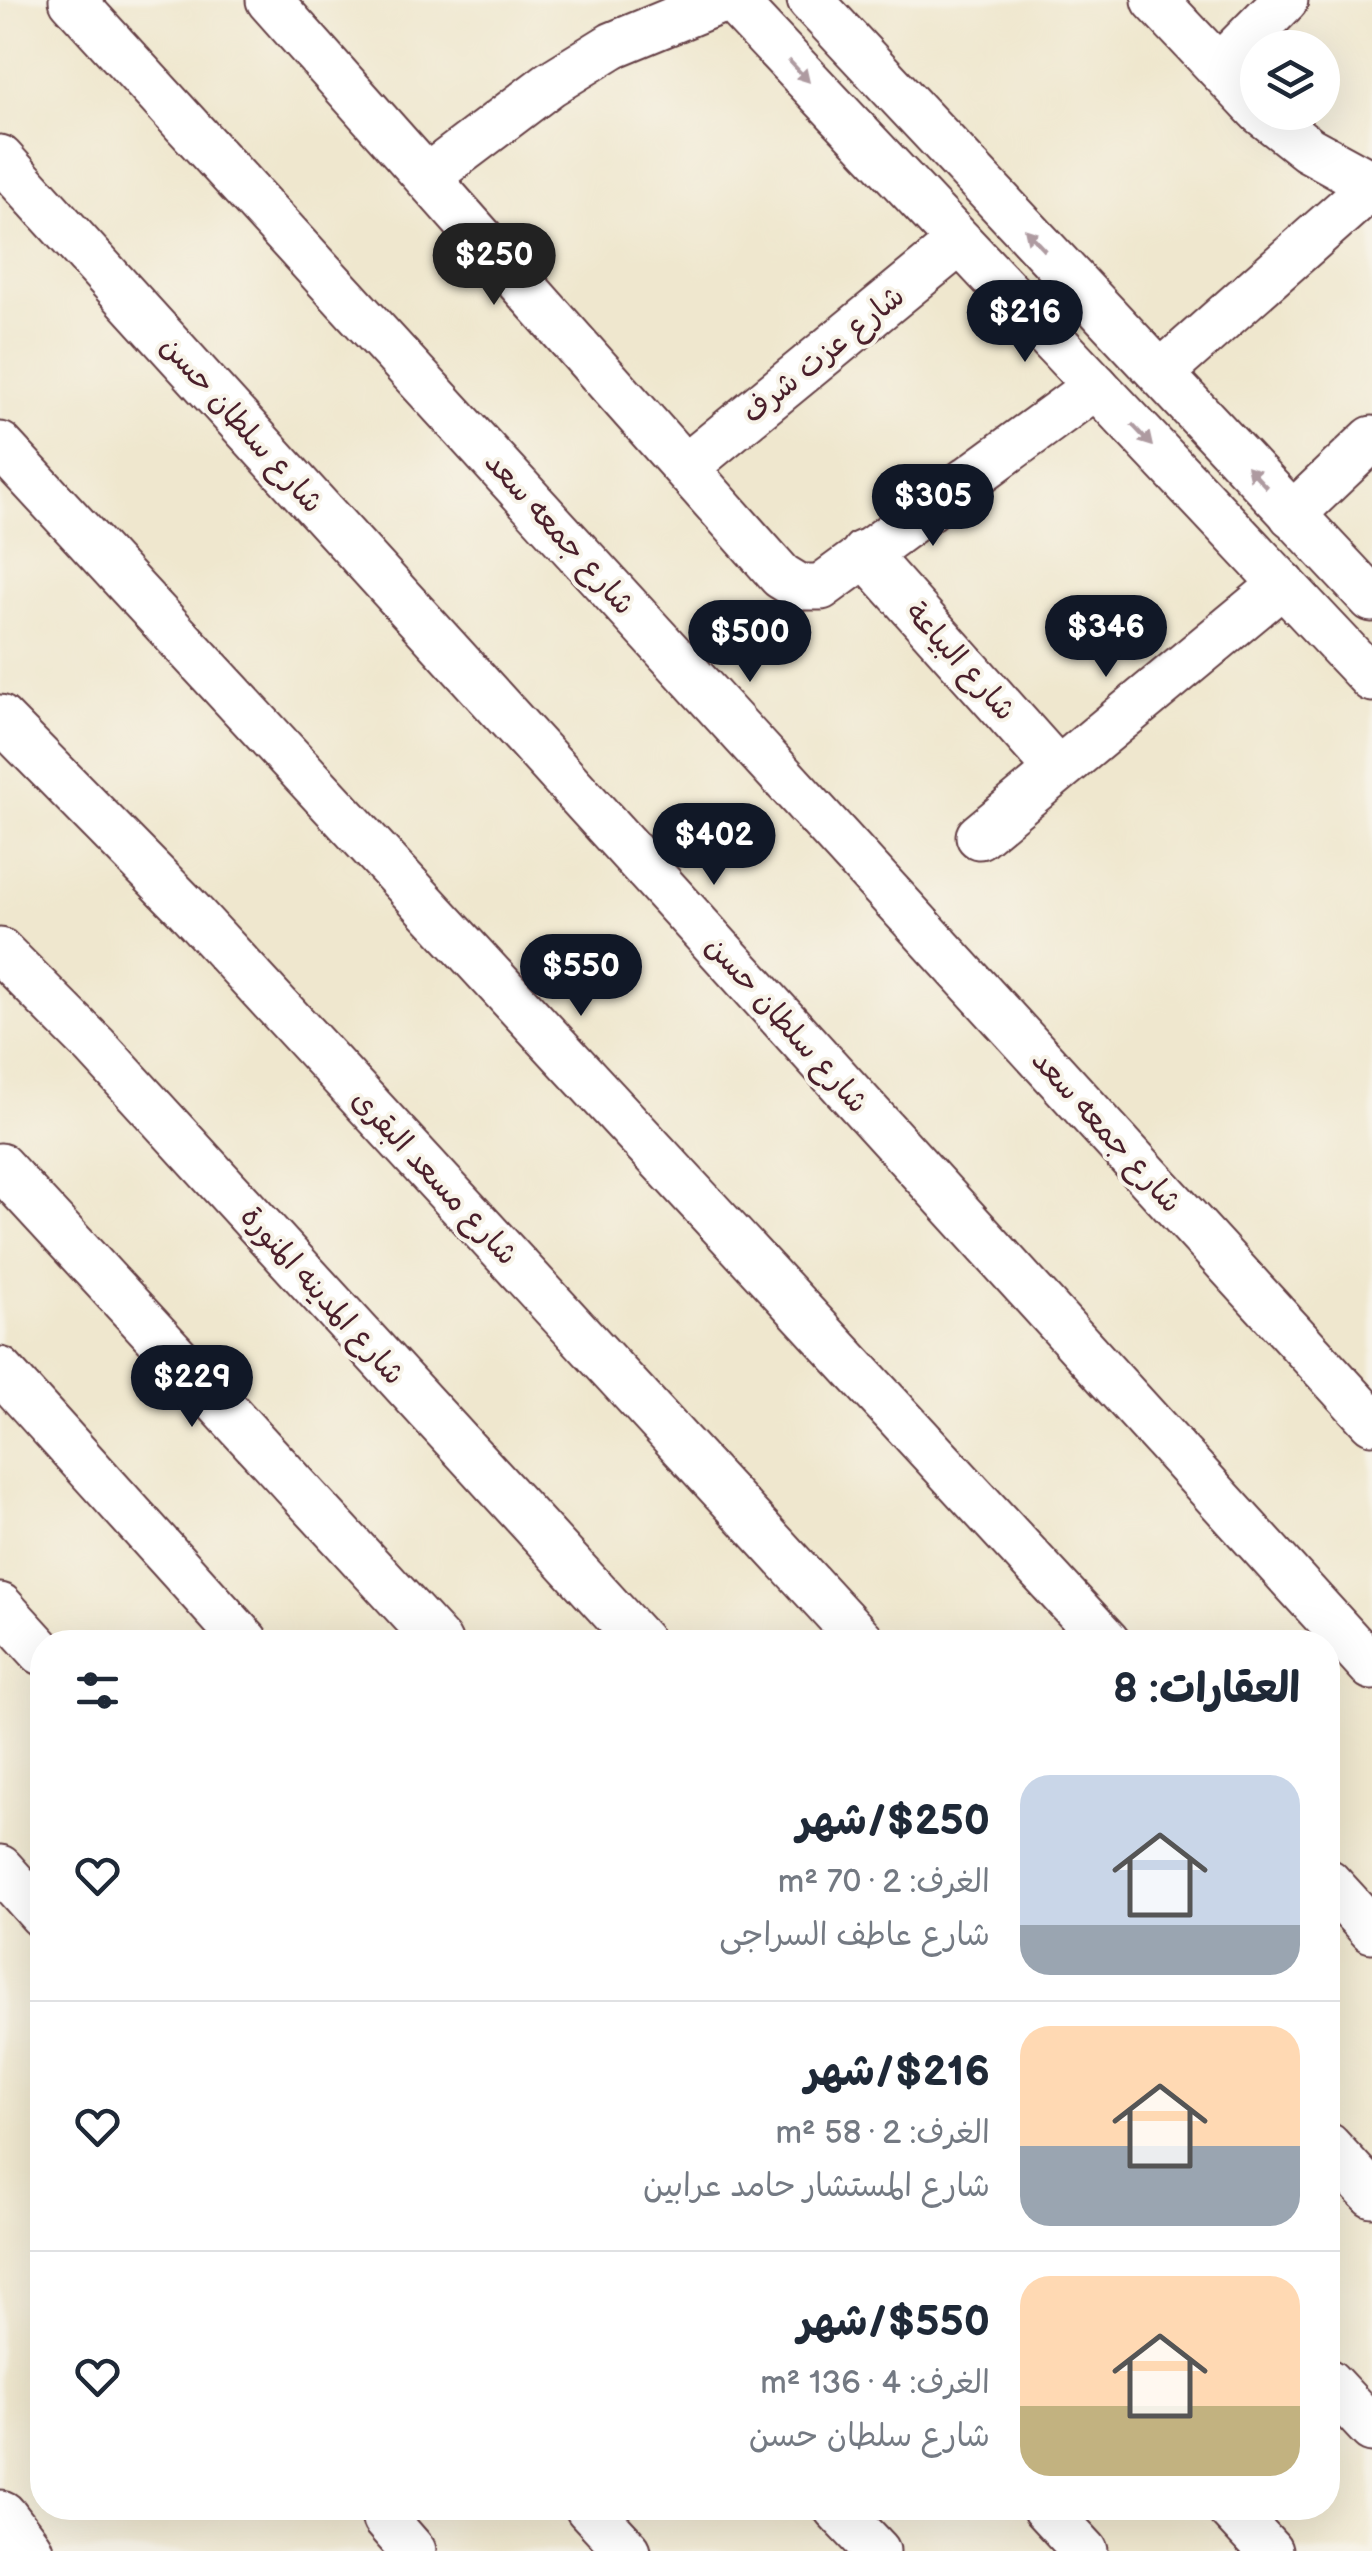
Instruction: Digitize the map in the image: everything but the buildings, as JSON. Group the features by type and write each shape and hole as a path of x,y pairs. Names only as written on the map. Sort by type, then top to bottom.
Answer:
{"highway":[{"path":"0,2518 25,2551"}],"street":[{"name":"شارع جمعه سعد","path":"72,0 1372,1420"},
{"path":"269,0 774,566 799,587 821,587 1096,386"},
{"path":"427,177 550,84 613,45 722,0"},
{"path":"732,0 1372,679"},
{"path":"810,0 1372,599"},
{"path":"1155,0 1240,90"},
{"path":"1219,67 1285,0"},
{"path":"1160,374 1372,185 1308,149 1284,130"},
{"name":"شارع سلطان حسن","path":"0,158 1337,1630"},
{"name":"شارع عزت شرف","path":"686,467 960,242"},
{"path":"1292,515 1372,439"},
{"path":"0,445 1096,1630"},
{"name":"شارع البياعة","path":"864,552 1057,769"},
{"path":"979,836 1283,584"},
{"name":"شارع مسعد البقرى","path":"0,718 184,906 853,1630"},
{"name":"شارع المدينه المنورة","path":"0,951 108,1060 630,1630"},
{"path":"0,1166 428,1630"},
{"path":"0,1370 235,1630"},
{"path":"0,1606 30,1639"},
{"name":"شارع سلطان حسن","path":"1340,1633 1372,1668"},
{"path":"0,1868 30,1902"},
{"path":"1340,1895 1372,1930"},
{"path":"1340,2159 1372,2194"},
{"path":"1340,2395 1372,2430"},
{"path":"599,2520 628,2551"},
{"path":"847,2520 877,2551"},
{"path":"1056,2520 1085,2551"},
{"path":"1240,2520 1270,2551"}]}
